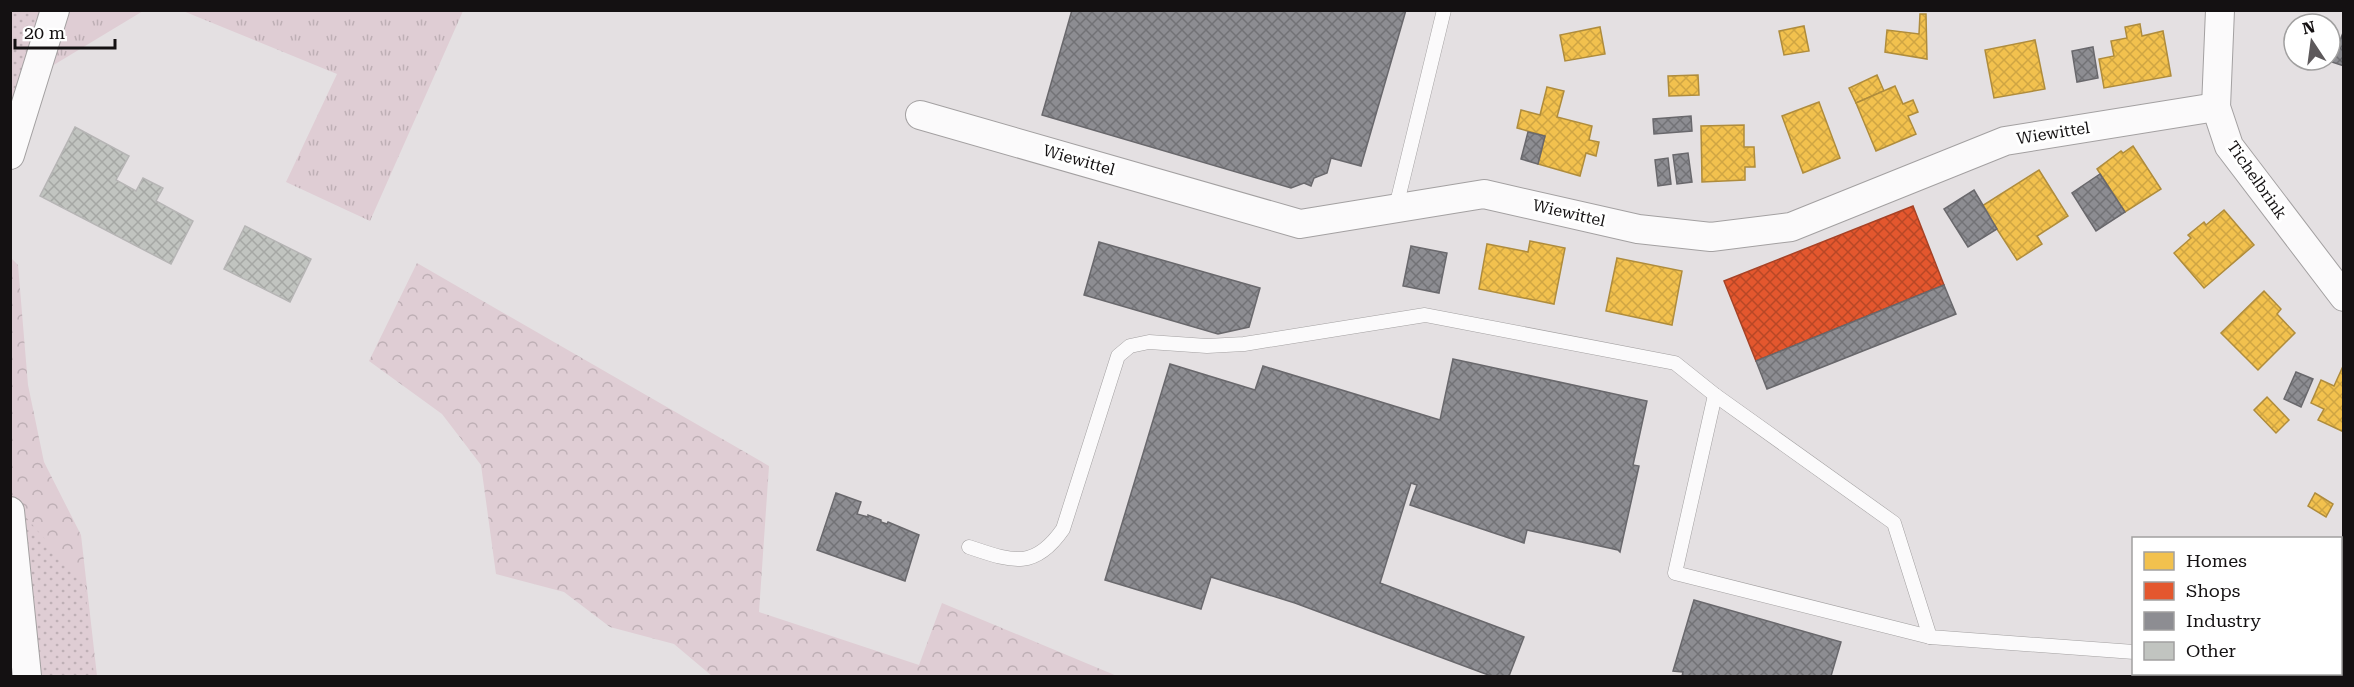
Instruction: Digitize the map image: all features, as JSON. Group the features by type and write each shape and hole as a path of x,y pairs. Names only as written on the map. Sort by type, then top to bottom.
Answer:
{"street":[{"path":"10,155 55,10"},
{"name":"Tichelbrink","path":"2220,10 2216,107 2229,146 2343,297"},
{"name":"Wiewittel","path":"920,115 1300,224 1484,194 1638,228 1711,237 1791,227 2005,141 2216,107"},
{"path":"10,511 27,676"}],"lane":[{"path":"1396,207 1444,10"},
{"path":"969,547 1008,560 1033,556 1051,546 1063,529 1118,356 1130,346 1149,342 1207,346 1244,345 1425,315 1675,363 1715,395 1894,523 1930,637"},
{"path":"1715,395 1675,573 1930,637 2132,652"}],"green space":[{"path":"11,11 45,11 11,131"},
{"path":"60,11 143,11 47,69"},
{"path":"183,11 463,11 370,221 286,182 337,74"},
{"path":"10,257 18,265 28,385 44,462 81,535 97,676 11,676"},
{"path":"417,263 769,466 759,612 919,665 942,603 1117,676 712,676 674,644 610,627 564,592 496,574 481,465 442,414 369,361"},
{"path":"10,499 85,585 94,676 11,676"}],"building: Homes":[{"path":"1920,14 1926,14 1927,59 1885,52 1887,30 1919,34"},
{"path":"2140,24 2142,36 2163,31 2171,76 2104,88 2099,59 2114,56 2111,41 2127,38 2125,27"},
{"path":"1804,26 1809,51 1784,55 1779,31"},
{"path":"1600,27 1605,54 1565,61 1560,35"},
{"path":"2035,40 2045,89 1994,98 1985,50"},
{"path":"1698,75 1699,95 1669,96 1668,76"},
{"path":"1877,75 1884,91 1856,103 1849,88"},
{"path":"1895,86 1903,104 1913,100 1918,112 1908,116 1916,134 1876,151 1856,103"},
{"path":"1547,87 1564,91 1557,117 1592,126 1589,140 1599,142 1596,156 1586,153 1580,176 1538,164 1545,136 1517,128 1521,110 1540,115"},
{"path":"1819,102 1840,158 1803,173 1782,116"},
{"path":"1744,125 1744,147 1754,147 1755,167 1745,167 1745,180 1702,182 1701,126"},
{"path":"2133,146 2161,189 2125,212 2097,169 2121,151 2123,153"},
{"path":"2039,170 2068,216 2037,236 2042,244 2017,260 1982,206"},
{"path":"2224,210 2254,245 2204,288 2174,253 2191,238 2188,235 2204,222 2206,225"},
{"path":"1530,241 1565,248 1554,304 1479,289 1487,244 1528,252"},
{"path":"1617,258 1682,271 1672,325 1606,311"},
{"path":"2264,291 2281,309 2277,314 2295,333 2258,370 2221,333"},
{"path":"2344,364 2344,432 2318,420 2324,409 2311,403 2321,380 2334,386"},
{"path":"2267,397 2289,420 2276,433 2254,410"},
{"path":"2315,493 2333,504 2326,517 2308,506"}],"building: Shops":[{"path":"1913,206 1944,285 1756,361 1724,281"}],"building: Industry":[{"path":"1072,10 1406,10 1361,166 1331,158 1327,173 1314,178 1311,186 1304,183 1291,188 1042,115"},
{"path":"2344,30 2344,66 2342,65"},
{"path":"2093,47 2098,78 2077,82 2072,51"},
{"path":"1691,116 1692,131 1654,134 1653,119"},
{"path":"1528,132 1545,136 1538,164 1521,159"},
{"path":"1688,153 1692,182 1677,184 1673,155"},
{"path":"1668,158 1671,184 1658,186 1655,160"},
{"path":"2100,174 2125,212 2096,231 2072,193"},
{"path":"1974,190 1997,229 1968,247 1944,209"},
{"path":"1099,242 1260,288 1249,327 1218,334 1084,295"},
{"path":"1411,246 1447,253 1439,293 1403,286"},
{"path":"1944,285 1956,314 1767,389 1756,361"},
{"path":"1453,359 1647,401 1633,465 1639,466 1620,552 1527,530 1524,543 1410,505 1417,485 1411,483 1380,583 1524,637 1509,676 1491,676 1295,603 1211,577 1201,609 1105,580 1170,364 1255,390 1263,366 1440,420"},
{"path":"2296,372 2313,379 2301,407 2284,399"},
{"path":"836,493 861,502 857,514 868,517 868,515 919,535 905,581 817,550"},
{"path":"1694,600 1841,642 1831,676 1682,676 1683,672 1673,671"}],"building: Other":[{"path":"75,127 129,156 116,180 136,191 143,178 163,188 156,201 193,221 171,264 40,196"},
{"path":"245,226 311,259 290,302 224,269"}]}
